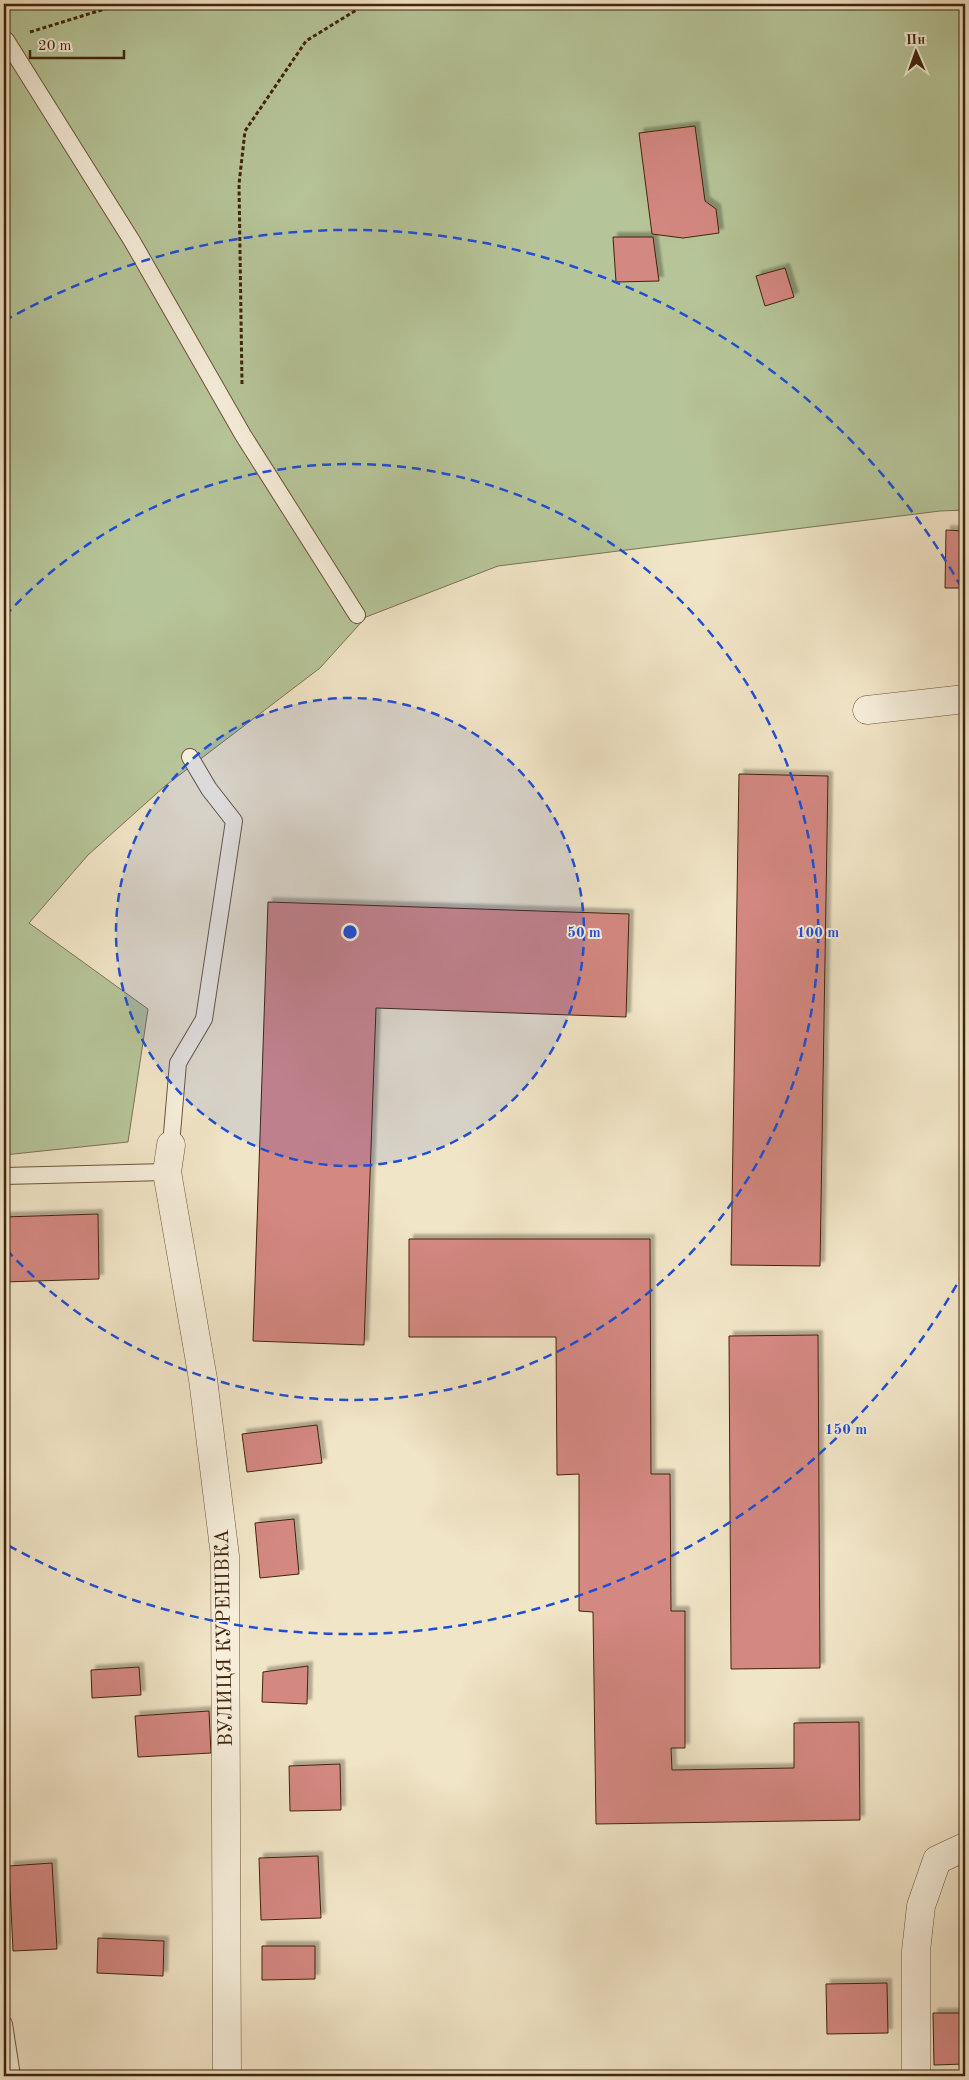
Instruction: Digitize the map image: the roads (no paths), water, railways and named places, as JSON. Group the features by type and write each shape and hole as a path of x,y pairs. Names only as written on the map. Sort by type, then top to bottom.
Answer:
{"street":[{"path":"867,710 965,699"},
{"name":"ВУЛИЦЯ КУРЕНІВКА","path":"171,1144 167,1172 203,1378 225,1556 228,2076"},
{"path":"916,2076 916,1951 921,1906 937,1860 965,1847"}],"lane":[{"path":"6,40 132,241 243,435 357,615"},
{"path":"171,1144 178,1064 204,1019 234,821 209,789 190,756"},
{"path":"4,1176 167,1172"},
{"path":"4,2024 12,2076"}]}
